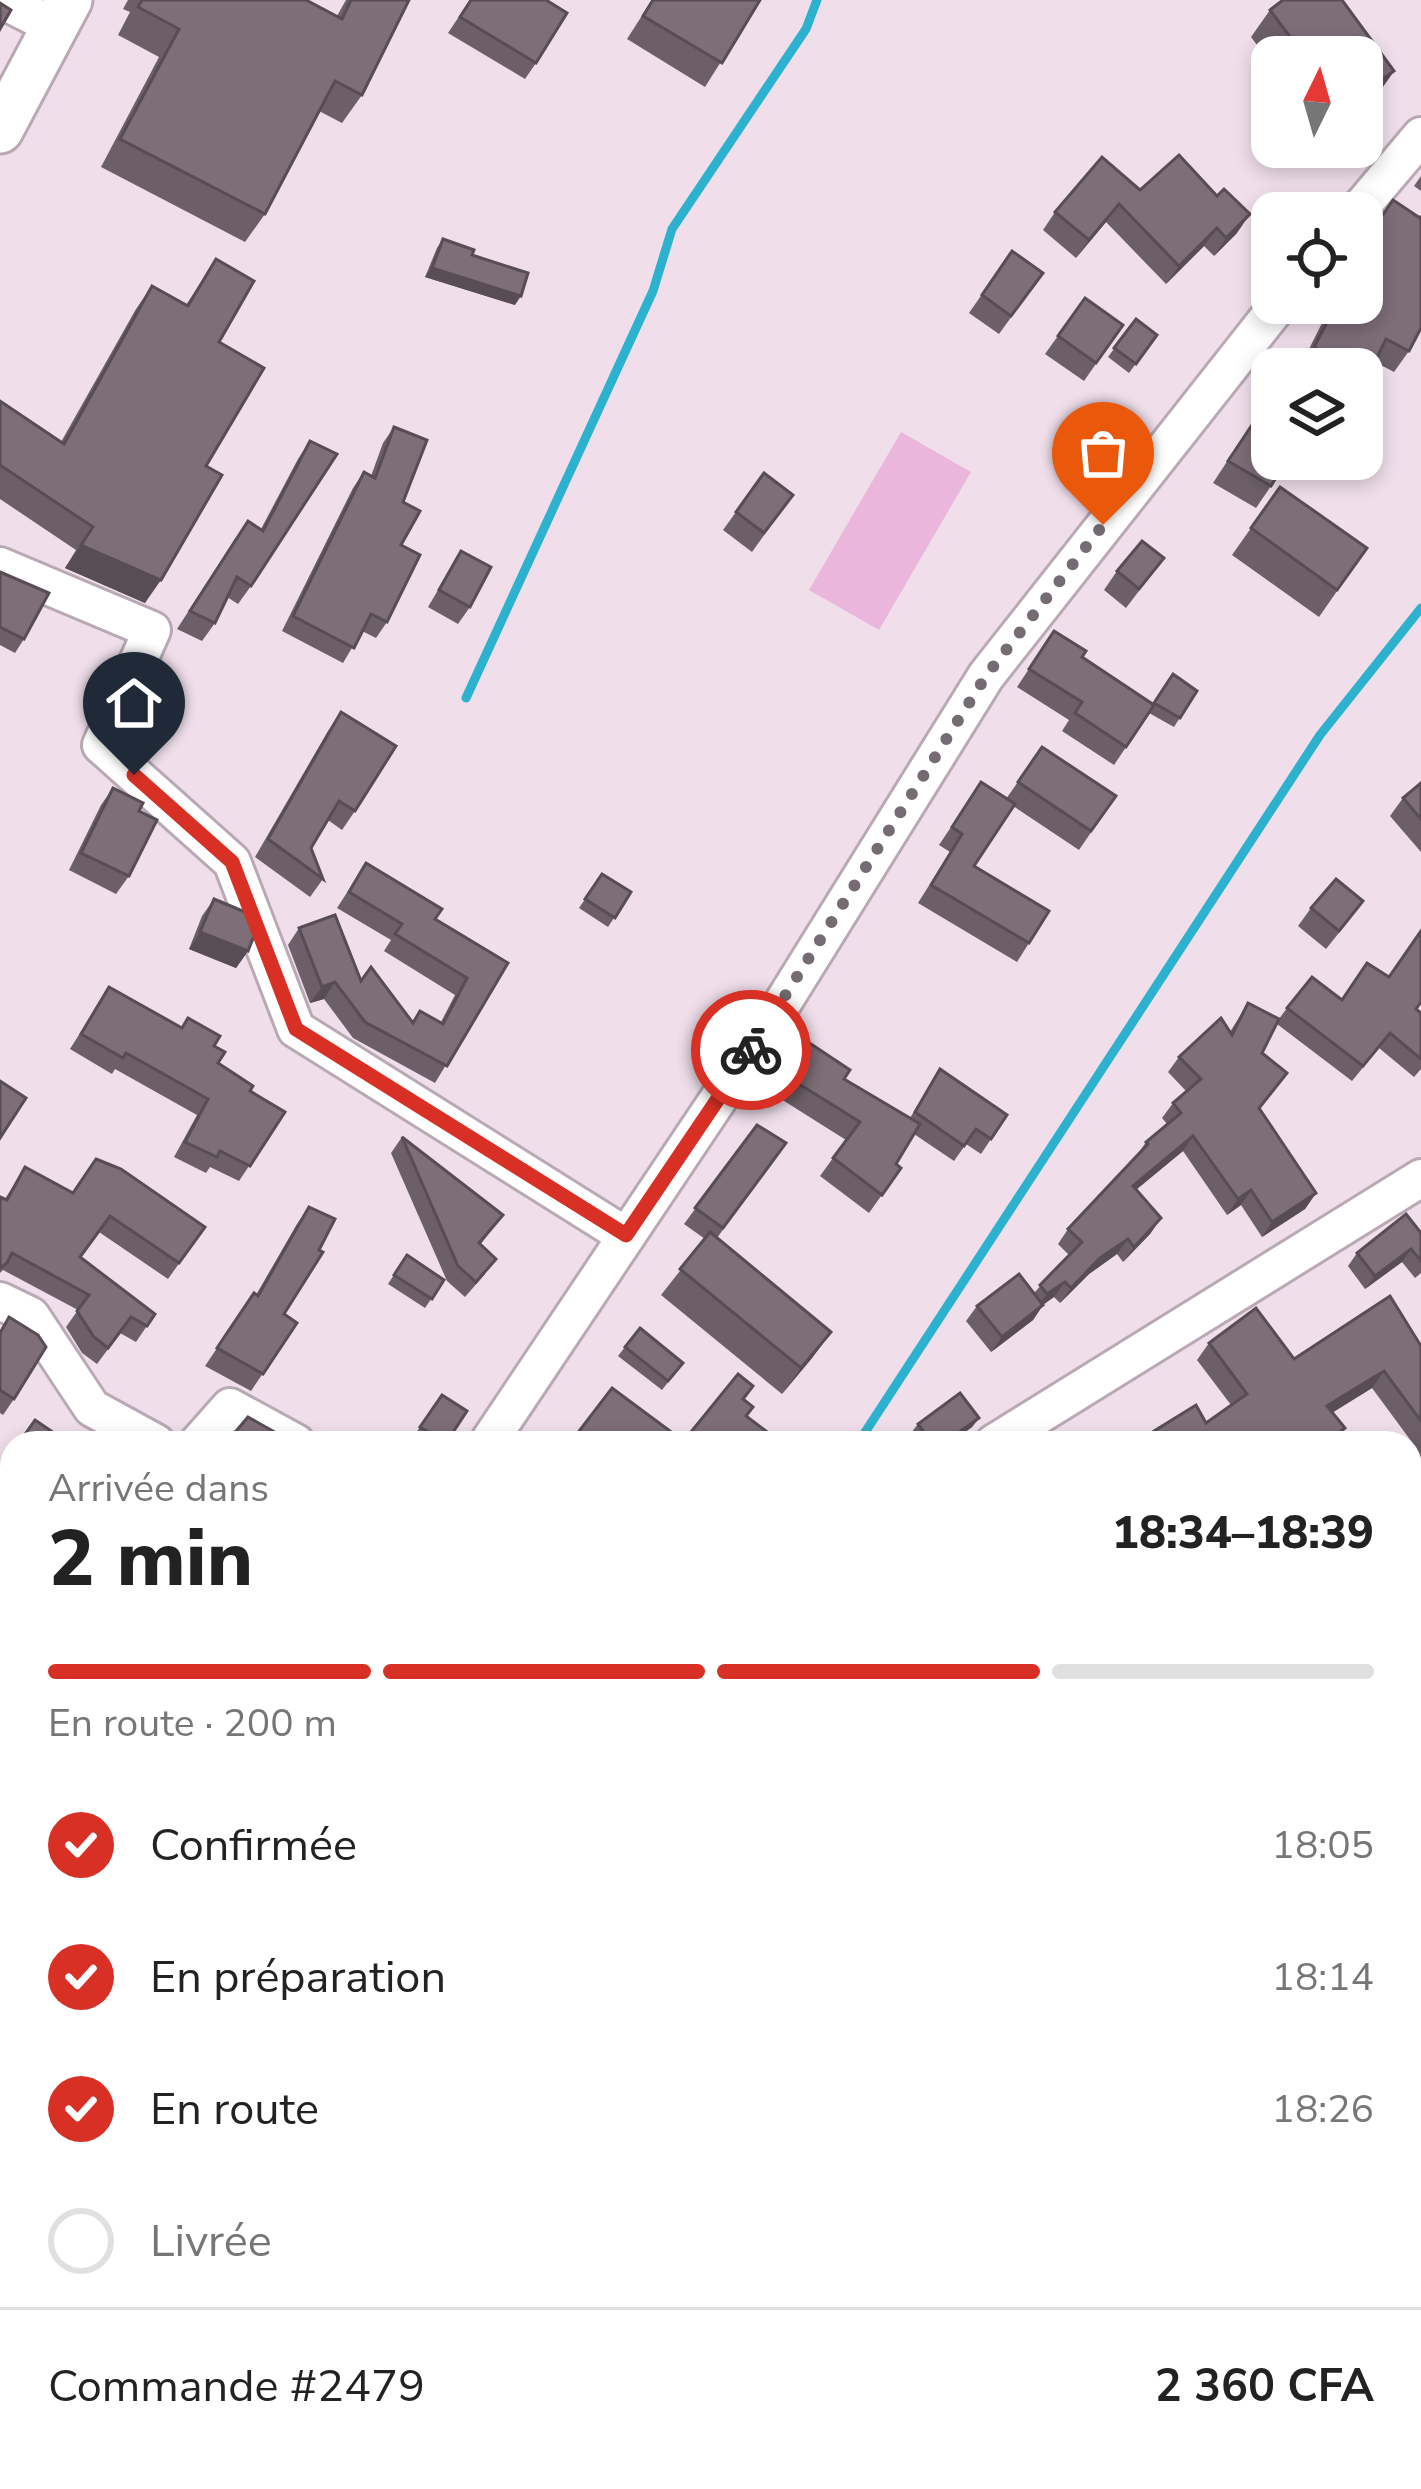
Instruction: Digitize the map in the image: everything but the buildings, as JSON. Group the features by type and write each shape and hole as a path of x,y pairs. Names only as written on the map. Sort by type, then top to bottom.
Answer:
{"street":[{"path":"0,130 62,14 2,0"},
{"path":"1374,192 1421,136"},
{"path":"496,1431 782,1004 986,676 1263,324"},
{"path":"0,566 152,630 101,746 232,862 296,1029 626,1235"},
{"path":"1013,1431 1421,1178"},
{"path":"0,1301 31,1316 92,1408 134,1431"},
{"path":"209,1431 230,1407 274,1431"}],"shaded area":[{"path":"901,432 971,472 879,630 809,590"}],"waterway":[{"path":"466,698 653,291 672,229 806,29 817,0"},
{"path":"866,1431 1320,735 1421,608"}],"way so far":[{"path":"751,1050 986,676 1103,525"}],"route":[{"path":"134,775 232,862 296,1029 626,1235 751,1050"}]}
